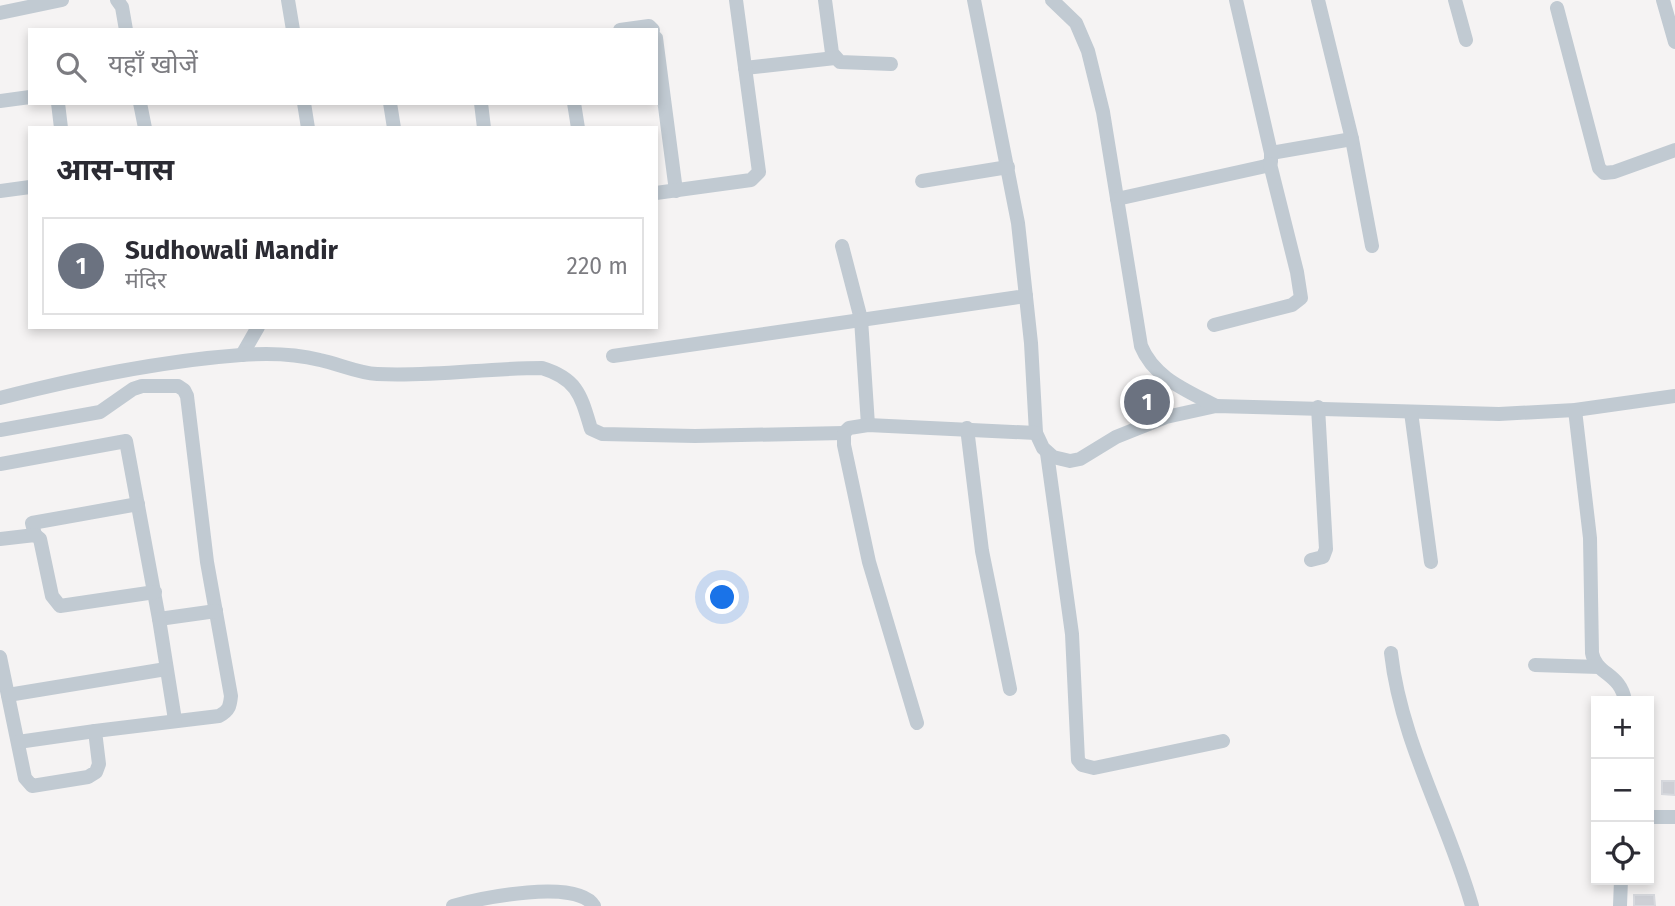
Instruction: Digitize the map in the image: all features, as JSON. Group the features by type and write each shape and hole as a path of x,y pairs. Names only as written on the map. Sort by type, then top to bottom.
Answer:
{"street":[{"path":"0,13 62,0"},
{"path":"117,0 122,8 126,28"},
{"path":"288,0 293,28"},
{"path":"658,194 751,180 759,172 736,0"},
{"path":"825,0 832,53 835,58 840,62 891,64"},
{"path":"974,0 1018,223 1033,370 1036,433 1047,453 1060,460 1080,459 1116,437 1153,422 1216,406 1499,414 1575,411 1675,396"},
{"path":"1052,0 1076,23 1088,51 1103,112 1139,340 1146,358 1152,367 1167,379 1216,406"},
{"path":"1214,325 1292,305 1301,298 1236,0"},
{"path":"1318,0 1353,139 1372,246"},
{"path":"1455,0 1465,40"},
{"path":"1663,0 1675,41"},
{"path":"1557,8 1599,168 1604,173 1614,172 1675,150"},
{"path":"658,53 677,191"},
{"path":"746,68 835,58"},
{"path":"0,101 28,97"},
{"path":"58,105 61,126"},
{"path":"141,105 145,126"},
{"path":"304,105 308,126"},
{"path":"390,105 394,126"},
{"path":"481,105 484,126"},
{"path":"574,105 578,126"},
{"path":"1117,199 1353,139"},
{"path":"922,181 1008,167"},
{"path":"0,191 28,187"},
{"path":"842,246 861,319 868,425"},
{"path":"613,356 1026,296"},
{"path":"242,355 257,329"},
{"path":"0,398 58,383 142,367 242,355 303,357 375,374 416,375 542,369 556,372 581,395 591,429 602,434 695,436 844,433 849,428 868,425 1036,433"},
{"path":"0,430 100,412 133,389 142,386 181,387 187,396 207,562 231,696 229,708 219,716 18,742"},
{"path":"1311,560 1323,557 1326,550 1318,407"},
{"path":"1575,411 1590,538 1593,660 1613,676 1623,696"},
{"path":"1411,412 1432,562"},
{"path":"967,428 982,551 1010,689"},
{"path":"844,433 844,445 869,562 917,723"},
{"path":"0,464 126,441 155,592 175,720"},
{"path":"1047,453 1072,634 1079,760 1082,765 1094,768 1223,741"},
{"path":"138,504 32,523 35,535 42,544 52,596 57,605 66,607 155,592"},
{"path":"0,539 35,535"},
{"path":"159,619 216,611"},
{"path":"1391,653 1395,682 1410,736 1463,873 1472,906"},
{"path":"0,657 25,778 30,784 36,787 88,777 96,772 99,764 95,731"},
{"path":"1535,665 1599,667"},
{"path":"8,695 166,669"},
{"path":"1654,817 1675,817"},
{"path":"1620,906 1621,885"},
{"path":"453,906 534,891 580,894 594,906"}],"building":[{"path":"1662,781 1675,781 1675,795 1662,794"},
{"path":"1634,895 1654,895 1655,906 1634,906"}],"place":[{"name":"Sudhowali Mandir","path":"1147,402"}]}
